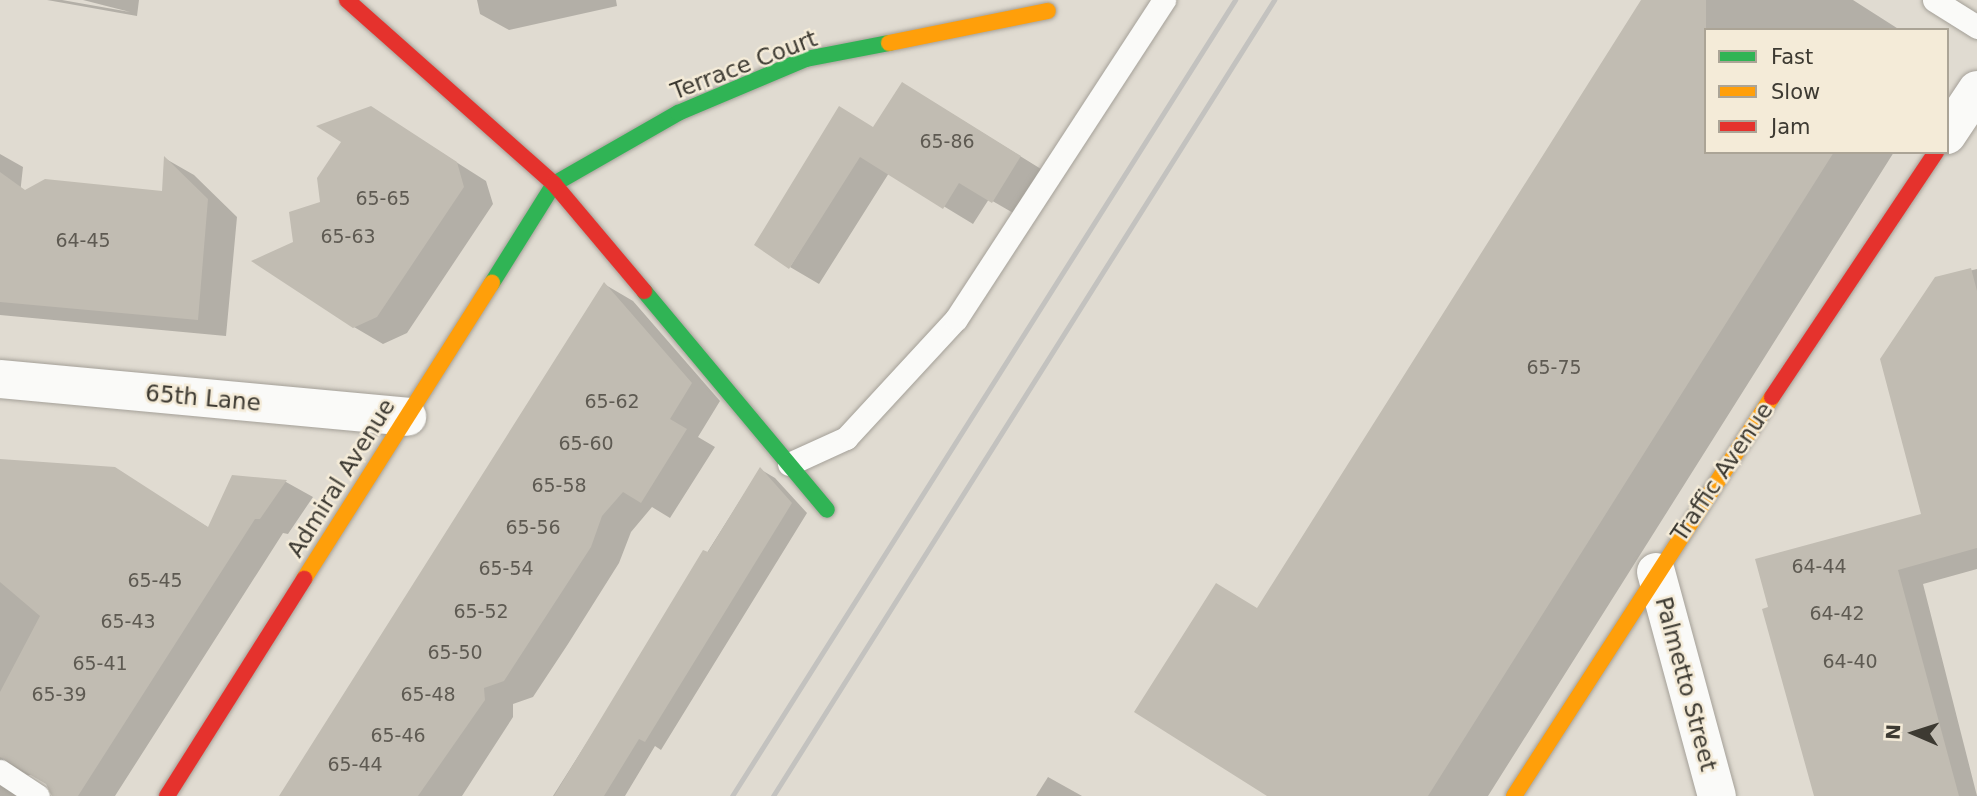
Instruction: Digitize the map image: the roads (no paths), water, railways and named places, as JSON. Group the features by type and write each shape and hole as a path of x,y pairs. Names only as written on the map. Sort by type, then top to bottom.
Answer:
{"street":[{"path":"347,0 554,184 827,510"},
{"name":"Terrace Court","path":"554,184 678,113 806,60 1048,11"},
{"path":"1949,132 1977,90"},
{"name":"Traffic Avenue","path":"1514,796 1656,572 1935,154"},
{"name":"Admiral Avenue","path":"167,796 554,184"},
{"name":"65th Lane","path":"0,379 407,417"},
{"name":"Palmetto Street","path":"1656,572 1717,796"}],"lane":[{"path":"789,464 846,438 956,319 1164,0"},
{"path":"1934,0 1977,27"},
{"path":"0,771 38,796"}],"railway":[{"path":"732,796 1235,0"},
{"path":"773,796 1274,0"}]}
